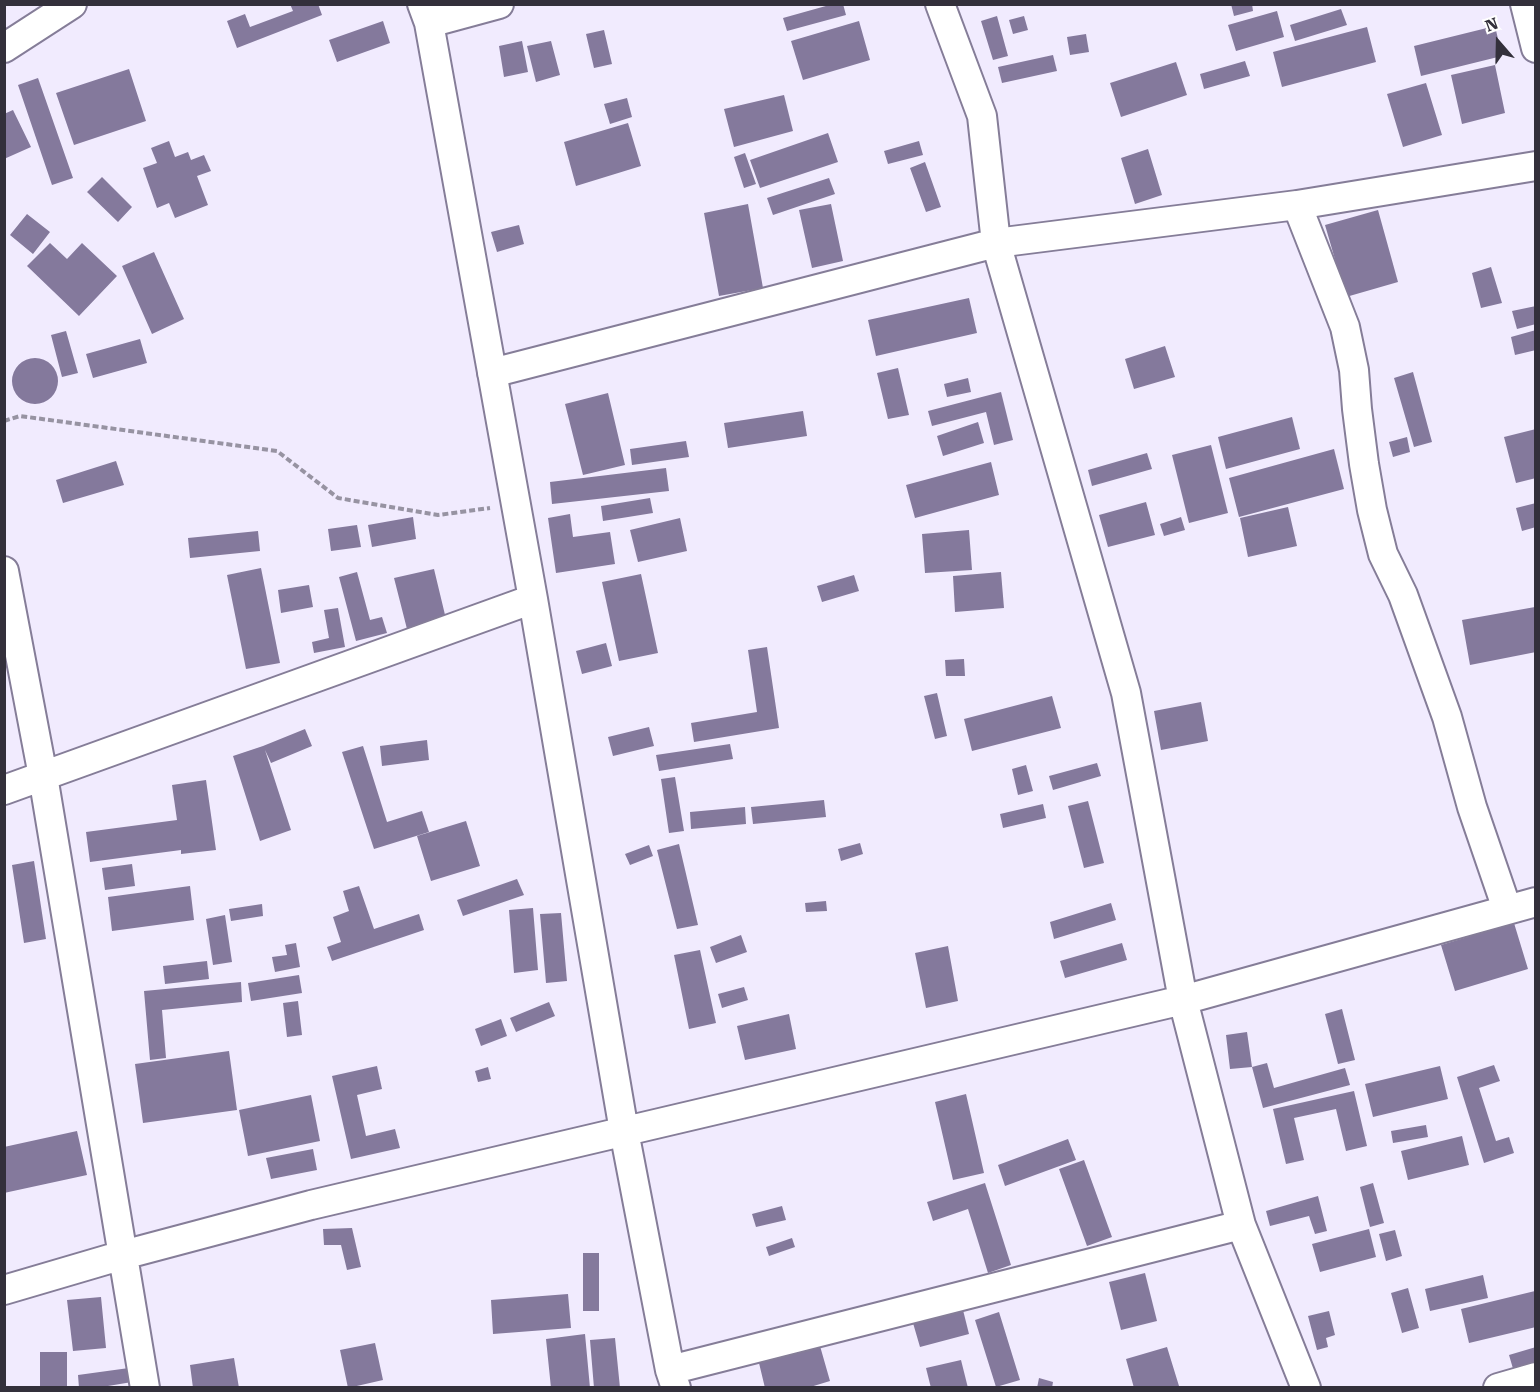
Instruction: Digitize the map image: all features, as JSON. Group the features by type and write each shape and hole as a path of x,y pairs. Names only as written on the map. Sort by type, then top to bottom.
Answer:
{"street":[{"path":"4,48 72,4"},
{"path":"499,4 425,14 533,599 624,1131 673,1378 1241,1225"},
{"path":"940,4 982,116 996,243 1126,693 1183,1000 1241,1225 1306,1388"},
{"path":"1525,4 1536,48"},
{"path":"492,373 996,243 1297,205 1536,166"},
{"path":"1297,205 1345,327 1354,370 1364,464 1383,554 1403,595 1448,717 1472,807 1507,909"},
{"path":"4,571 43,776 145,1388"},
{"path":"4,790 533,599"},
{"path":"4,1290 123,1255 311,1205 1183,1000 1536,902"},
{"path":"1498,1388 1536,1377"}],"path":[{"path":"4,422 20,416 276,451 338,498 438,515 516,505"}],"building":[{"path":"290,4 318,4 322,15 237,48 227,21 245,14 250,27 293,11"},
{"path":"833,4 843,4 846,15 787,31 783,18"},
{"path":"1231,4 1252,4 1253,11 1234,16"},
{"path":"1341,9 1347,25 1295,41 1290,25"},
{"path":"1277,11 1284,37 1236,51 1228,25"},
{"path":"997,16 1008,56 993,60 981,21"},
{"path":"1024,16 1028,30 1013,34 1009,20"},
{"path":"383,21 390,43 337,62 329,40"},
{"path":"859,21 870,60 803,80 791,41"},
{"path":"1495,26 1502,56 1421,76 1414,46"},
{"path":"1367,27 1376,62 1282,87 1273,52"},
{"path":"604,30 612,64 594,68 586,34"},
{"path":"1086,34 1089,52 1070,55 1067,37"},
{"path":"522,41 528,72 504,77 499,46"},
{"path":"551,41 560,75 536,82 527,46"},
{"path":"1053,55 1057,71 1002,83 998,67"},
{"path":"1245,61 1250,76 1204,89 1200,74"},
{"path":"1176,62 1187,95 1121,117 1110,83"},
{"path":"1495,65 1505,113 1462,124 1451,75"},
{"path":"129,69 146,121 74,145 56,93"},
{"path":"38,78 73,178 52,185 18,85"},
{"path":"1426,83 1442,135 1403,147 1387,94"},
{"path":"784,95 793,131 734,147 724,109"},
{"path":"627,98 632,117 610,124 604,104"},
{"path":"13,110 31,147 4,159 4,114"},
{"path":"628,123 641,166 576,186 564,142"},
{"path":"828,133 838,162 760,188 750,160"},
{"path":"169,141 175,157 188,152 191,160 204,155 211,171 197,176 208,205 175,218 169,203 157,208 143,168 157,163 151,148"},
{"path":"919,141 923,155 888,164 884,151"},
{"path":"1148,149 1162,195 1135,204 1121,158"},
{"path":"745,153 756,184 744,188 734,157"},
{"path":"925,162 941,207 926,212 910,168"},
{"path":"102,177 132,207 118,222 87,192"},
{"path":"829,178 835,194 773,215 767,198"},
{"path":"748,204 763,288 719,296 704,213"},
{"path":"831,204 843,261 812,268 799,210"},
{"path":"1378,210 1398,282 1346,297 1325,225"},
{"path":"27,214 50,232 33,254 10,235"},
{"path":"519,225 524,244 497,252 491,232"},
{"path":"50,243 67,259 82,243 117,276 79,316 27,266"},
{"path":"154,252 184,319 152,334 122,266"},
{"path":"1491,267 1502,303 1481,308 1472,273"},
{"path":"969,298 977,333 876,356 868,320"},
{"path":"1536,306 1536,324 1517,329 1512,311"},
{"path":"1536,330 1536,350 1515,355 1511,337"},
{"path":"66,331 78,373 62,377 51,335"},
{"path":"140,339 147,363 93,378 86,354"},
{"path":"1165,346 1175,377 1134,389 1125,359"},
{"path":"35,358 51,365 58,381 51,397 35,404 19,397 12,381 19,365"},
{"path":"898,368 909,415 888,419 877,373"},
{"path":"1413,372 1432,442 1414,447 1394,378"},
{"path":"968,378 971,392 947,397 944,384"},
{"path":"1001,392 1013,440 994,445 986,412 932,426 928,411"},
{"path":"608,393 625,465 583,475 565,404"},
{"path":"803,411 807,436 728,448 724,423"},
{"path":"1292,417 1300,449 1226,469 1218,437"},
{"path":"978,422 984,443 943,456 937,436"},
{"path":"1536,429 1536,478 1516,483 1504,437"},
{"path":"1407,437 1410,452 1393,457 1389,442"},
{"path":"686,441 689,457 632,465 630,449"},
{"path":"1211,445 1228,513 1189,523 1172,455"},
{"path":"1334,449 1344,489 1239,517 1229,478"},
{"path":"1147,453 1152,469 1092,486 1088,470"},
{"path":"116,461 124,485 63,503 56,480"},
{"path":"991,462 999,495 915,518 906,485"},
{"path":"666,468 669,491 552,504 550,482"},
{"path":"650,498 653,513 603,521 601,506"},
{"path":"1146,502 1155,535 1108,547 1099,515"},
{"path":"1536,503 1536,527 1522,531 1516,508"},
{"path":"1288,507 1297,546 1248,557 1240,518"},
{"path":"570,514 573,537 610,532 615,564 556,573 548,518"},
{"path":"413,517 416,539 372,547 368,525"},
{"path":"1181,517 1185,530 1164,536 1160,524"},
{"path":"680,518 687,551 638,562 630,530"},
{"path":"357,525 361,547 331,551 328,529"},
{"path":"969,530 972,570 925,573 922,534"},
{"path":"258,531 260,551 190,558 188,538"},
{"path":"261,568 280,663 246,669 227,575"},
{"path":"434,569 446,619 407,629 394,578"},
{"path":"357,572 370,620 382,617 387,633 356,641 339,577"},
{"path":"1001,572 1004,608 955,612 953,576"},
{"path":"641,574 658,653 619,661 602,582"},
{"path":"854,575 859,591 822,602 817,586"},
{"path":"309,585 313,607 281,613 278,590"},
{"path":"1535,607 1536,652 1470,665 1462,620"},
{"path":"338,608 345,647 314,653 312,642 329,638 324,610"},
{"path":"606,643 612,666 582,674 576,651"},
{"path":"767,647 779,728 694,742 691,723 757,712 748,650"},
{"path":"964,659 965,676 946,676 945,660"},
{"path":"937,693 947,736 935,739 924,696"},
{"path":"1052,696 1061,728 972,751 964,719"},
{"path":"1201,702 1208,741 1161,750 1154,711"},
{"path":"649,727 654,746 613,756 608,737"},
{"path":"305,729 312,746 271,763 265,750 291,830 260,841 233,756"},
{"path":"427,740 429,760 382,766 380,746"},
{"path":"730,744 733,759 659,771 656,755"},
{"path":"363,746 387,822 422,811 429,832 374,849 342,752"},
{"path":"1097,763 1101,776 1053,790 1049,776"},
{"path":"1026,765 1033,791 1018,795 1012,769"},
{"path":"675,777 684,831 669,833 661,779"},
{"path":"206,780 216,850 181,854 181,850 90,862 86,832 177,820 172,785"},
{"path":"824,800 826,817 753,824 751,807"},
{"path":"1088,801 1104,863 1084,868 1068,806"},
{"path":"1043,804 1046,818 1003,828 1000,814"},
{"path":"745,807 746,824 691,829 690,812"},
{"path":"466,821 480,866 431,881 417,836"},
{"path":"860,843 863,854 841,861 838,849"},
{"path":"679,844 698,925 677,929 657,850"},
{"path":"649,845 653,856 630,865 625,854"},
{"path":"34,861 46,939 24,943 12,865"},
{"path":"132,864 135,886 105,890 102,868"},
{"path":"517,879 524,895 463,916 457,900"},
{"path":"190,886 194,920 112,931 108,897"},
{"path":"359,886 374,929 419,914 424,930 332,961 327,947 341,942 333,917 349,911 343,891"},
{"path":"826,901 827,911 806,912 805,903"},
{"path":"1111,903 1116,920 1054,939 1050,922"},
{"path":"262,904 263,916 231,921 229,909"},
{"path":"533,908 538,970 514,973 509,910"},
{"path":"561,913 567,981 546,983 540,914"},
{"path":"225,915 232,962 213,965 206,919"},
{"path":"1514,923 1528,969 1455,991 1441,945"},
{"path":"741,935 747,952 716,963 710,947"},
{"path":"296,943 300,967 275,972 272,957 287,955 285,945"},
{"path":"1122,943 1127,960 1065,978 1060,961"},
{"path":"948,946 958,1001 926,1008 915,953"},
{"path":"700,950 716,1023 689,1029 674,955"},
{"path":"207,961 209,979 165,984 163,966"},
{"path":"299,975 302,993 251,1001 248,983"},
{"path":"241,982 242,1002 162,1010 166,1058 150,1060 144,991"},
{"path":"744,987 748,1000 722,1008 718,994"},
{"path":"298,1001 302,1035 287,1037 283,1003"},
{"path":"549,1002 555,1016 516,1032 510,1018"},
{"path":"1342,1009 1355,1060 1338,1064 1325,1014"},
{"path":"789,1014 796,1049 745,1060 737,1026"},
{"path":"501,1019 507,1036 481,1046 475,1029"},
{"path":"1247,1032 1252,1067 1230,1069 1226,1035"},
{"path":"229,1051 237,1110 143,1123 135,1064"},
{"path":"1267,1063 1274,1088 1345,1068 1350,1085 1263,1108 1252,1067"},
{"path":"1494,1065 1500,1081 1479,1088 1496,1141 1509,1137 1514,1153 1484,1163 1457,1077"},
{"path":"377,1066 382,1089 357,1095 366,1136 395,1129 400,1148 351,1159 332,1076"},
{"path":"1440,1066 1448,1099 1373,1117 1365,1084"},
{"path":"488,1067 491,1079 478,1082 475,1071"},
{"path":"1354,1091 1367,1146 1346,1151 1336,1109 1294,1118 1304,1160 1286,1164 1273,1109"},
{"path":"966,1094 984,1173 953,1180 935,1102"},
{"path":"311,1095 320,1141 248,1156 239,1110"},
{"path":"1426,1125 1428,1137 1393,1143 1391,1131"},
{"path":"77,1131 87,1175 4,1193 4,1147"},
{"path":"1462,1136 1469,1165 1408,1180 1401,1151"},
{"path":"1068,1139 1076,1160 1005,1186 998,1165"},
{"path":"313,1149 317,1170 271,1179 266,1158"},
{"path":"1084,1160 1112,1237 1087,1246 1059,1169"},
{"path":"985,1183 1011,1265 988,1273 968,1209 933,1221 927,1202"},
{"path":"1373,1183 1384,1223 1370,1227 1360,1187"},
{"path":"1318,1196 1327,1231 1315,1234 1309,1216 1270,1226 1266,1211"},
{"path":"782,1206 786,1220 756,1227 752,1214"},
{"path":"352,1228 361,1267 347,1270 341,1245 324,1245 323,1229"},
{"path":"1369,1229 1376,1257 1320,1272 1312,1244"},
{"path":"1395,1230 1402,1256 1386,1261 1379,1234"},
{"path":"792,1238 795,1247 769,1256 766,1247"},
{"path":"583,1253 599,1253 599,1311 583,1311"},
{"path":"1145,1273 1157,1321 1121,1330 1109,1282"},
{"path":"1483,1275 1488,1298 1430,1311 1425,1289"},
{"path":"1408,1288 1419,1328 1402,1333 1391,1293"},
{"path":"1535,1291 1536,1327 1469,1343 1461,1309"},
{"path":"568,1294 571,1328 493,1334 491,1300"},
{"path":"101,1297 106,1348 73,1351 67,1300"},
{"path":"963,1310 969,1334 920,1347 913,1323"},
{"path":"1329,1311 1335,1335 1326,1338 1328,1347 1317,1350 1308,1316"},
{"path":"999,1312 1020,1380 996,1387 975,1320"},
{"path":"585,1334 590,1388 551,1388 546,1339"},
{"path":"615,1338 620,1388 594,1388 590,1340"},
{"path":"375,1343 383,1380 348,1388 340,1350"},
{"path":"820,1346 830,1381 807,1388 765,1388 759,1363"},
{"path":"1167,1347 1179,1386 1134,1388 1126,1359"},
{"path":"1536,1347 1536,1366 1514,1372 1509,1355"},
{"path":"40,1352 67,1352 67,1388 40,1388"},
{"path":"234,1358 239,1388 193,1388 190,1365"},
{"path":"961,1360 968,1388 931,1388 926,1368"},
{"path":"129,1368 132,1382 96,1388 79,1388 78,1375"},
{"path":"1039,1378 1053,1382 1052,1388 1037,1388"}]}
